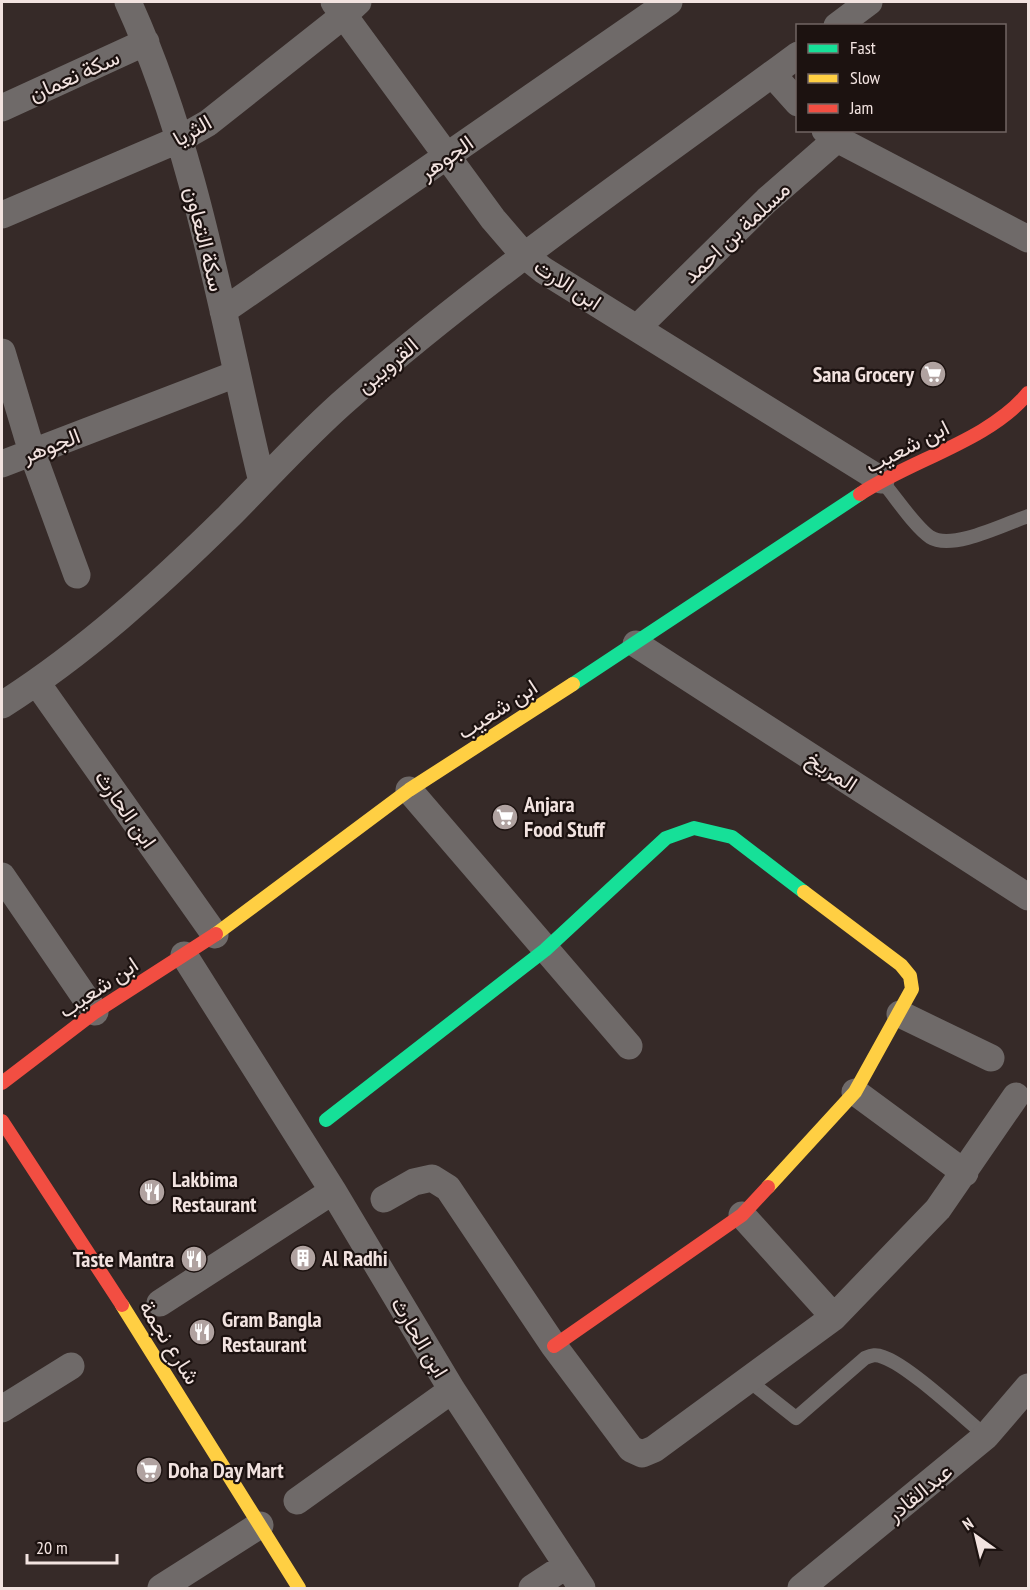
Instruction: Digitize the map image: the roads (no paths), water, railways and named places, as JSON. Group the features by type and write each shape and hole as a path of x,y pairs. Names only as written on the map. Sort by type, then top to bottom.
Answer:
{"street":[{"name":"سكة التعاون","path":"128,2 146,42 180,139 223,311 262,482"},
{"name":"الجوهر","path":"223,311 669,2"},
{"path":"840,24 869,2"},
{"name":"ابن الارت","path":"345,6 446,157 524,255 543,270 881,480"},
{"name":"الثريا","path":"2,215 180,139 208,123 345,6"},
{"name":"سكة نعمان","path":"2,108 146,42"},
{"name":"القرويين","path":"2,705 37,683 97,636 162,579 306,436 349,397 524,255 796,56"},
{"path":"772,74 796,101"},
{"name":"مسلمة بن احمد","path":"637,328 831,135 1029,239"},
{"path":"2,352 32,452 77,575"},
{"name":"الجوهر","path":"2,464 236,374"},
{"name":"ابن شعيب","path":"2,1083 94,1012 215,935 409,790 636,644 881,480 994,424 1016,408 1029,393"},
{"name":"المريخ","path":"636,644 1029,897"},
{"name":"ابن الحارث","path":"37,683 215,935"},
{"path":"409,790 629,1046"},
{"path":"326,1120 545,950 666,838 694,828 732,837 901,965 910,976 912,989 855,1092 742,1215 554,1346"},
{"path":"2,876 94,1012"},
{"name":"ابن الحارث","path":"184,955 333,1191 452,1390 582,1588"},
{"path":"900,1014 992,1058"},
{"path":"855,1092 964,1173"},
{"path":"384,1200 414,1182 432,1178 441,1181 448,1188 554,1346 631,1449 642,1454 654,1449 834,1317 938,1209 1016,1096"},
{"name":"شارع نجمة","path":"2,1121 139,1332 299,1588"},
{"path":"160,1302 333,1191"},
{"path":"742,1215 834,1317"},
{"path":"2,1409 71,1366"},
{"name":"عبدالقادر","path":"801,1588 986,1436 1029,1387"},
{"name":"ابن الحارث","path":"297,1501 452,1390"},
{"path":"160,1588 260,1525"},
{"path":"532,1588 567,1565"}],"lane":[{"path":"881,480 927,534 940,541 955,542 1029,516"},
{"path":"748,1380 796,1418 865,1358 873,1355 882,1356 915,1378 986,1436"}],"place":[{"name":"Sana Grocery","path":"933,374"},
{"name":"Anjara Food Stuff","path":"505,817"},
{"name":"Lakbima Restaurant","path":"152,1192"},
{"name":"Al Radhi","path":"303,1258"},
{"name":"Taste Mantra","path":"194,1259"},
{"name":"Gram Bangla Restaurant","path":"202,1332"},
{"name":"Doha Day Mart","path":"149,1470"}]}
